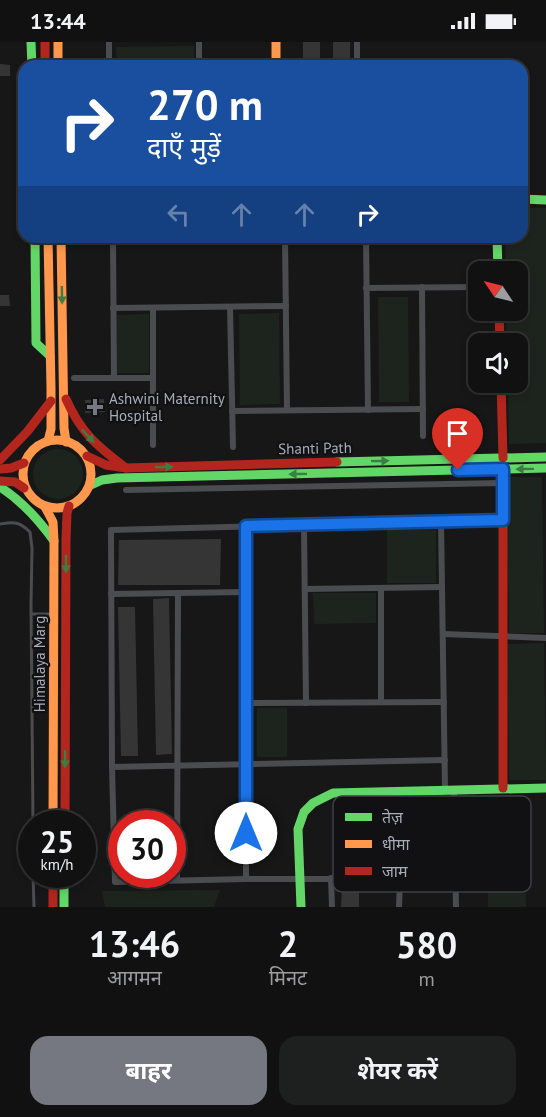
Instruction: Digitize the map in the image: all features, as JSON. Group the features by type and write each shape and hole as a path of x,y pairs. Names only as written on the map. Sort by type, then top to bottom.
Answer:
{"main road":[{"path":"31,42 32,60"},
{"path":"45,42 45,60"},
{"path":"58,42 58,60"},
{"path":"276,42 276,60"},
{"path":"528,199 546,200"},
{"path":"35,243 33,343 50,356"},
{"path":"48,243 51,429 48,441"},
{"path":"61,243 63,394 66,442"},
{"path":"497,243 498,261"},
{"path":"501,393 503,458"},
{"path":"63,394 86,436 126,468"},
{"path":"0,460 17,446 51,401"},
{"path":"24,488 21,471 29,454 36,446 48,441 62,440 80,449 87,456 93,470 91,485"},
{"name":"Shanti Path","path":"87,456 109,467 126,468 546,457"},
{"path":"0,469 24,463"},
{"path":"0,481 15,482 45,507 55,508 75,504 91,485 102,480 117,478 546,468"},
{"path":"503,469 503,788"},
{"path":"0,487 32,513 54,541"},
{"name":"Himalaya Marg","path":"65,810 66,539 69,506"},
{"name":"Himalaya Marg","path":"45,507 53,522 54,541 53,810"},
{"path":"301,907 298,829 304,812 313,803 333,794 546,788"},
{"path":"53,888 53,907"},
{"path":"64,888 64,907"}],"street":[{"path":"109,42 109,60"},
{"path":"199,42 199,60"},
{"path":"357,42 357,60"},
{"path":"112,243 114,378"},
{"path":"285,243 287,410"},
{"path":"366,243 368,411"},
{"path":"422,287 423,436"},
{"path":"366,288 468,287"},
{"path":"113,308 286,306"},
{"path":"230,307 233,447"},
{"path":"153,308 153,445"},
{"path":"74,378 153,378"},
{"path":"232,411 423,410"},
{"path":"126,490 503,483"},
{"path":"113,810 111,530 503,520"},
{"path":"441,522 445,760 450,796"},
{"path":"304,525 306,703"},
{"path":"246,526 246,879"},
{"path":"305,589 442,587"},
{"path":"381,588 381,702"},
{"path":"111,594 246,592"},
{"path":"177,810 178,593"},
{"path":"443,634 546,638"},
{"path":"246,703 444,702"},
{"path":"112,768 445,760"},
{"path":"186,880 331,878 332,907"},
{"path":"456,892 456,907"}],"lane":[{"path":"0,524 14,522 24,525 30,532 32,548 33,810"},
{"path":"31,614 54,614"},
{"path":"33,888 34,907"}],"shaded area":[{"path":"194,46 194,60 117,60 116,47"},
{"path":"528,208 546,208 546,443 509,444 508,393 528,393 528,333 507,333 506,321 528,321 528,261 506,261 505,243 528,243"},
{"path":"378,297 408,297 409,402 379,402"},
{"path":"279,313 280,404 240,405 239,314"},
{"path":"149,314 149,373 117,373 117,315"},
{"path":"58,449 72,453 79,460 83,474 79,488 72,495 58,499 44,495 37,488 33,474 37,460 44,453"},
{"path":"506,477 542,477 544,633 509,633"},
{"path":"387,530 436,530 436,583 387,583"},
{"path":"313,593 376,593 376,623 314,624"},
{"path":"544,643 546,780 509,780 507,644"},
{"path":"257,708 287,708 287,757 257,757"},
{"path":"220,890 214,907 105,907 102,891"},
{"path":"488,892 526,892 526,907 488,907"}],"building":[{"path":"303,42 320,42 320,60 303,60"},
{"path":"333,42 350,42 350,60 333,60"},
{"path":"0,64 10,65 10,76 0,76"},
{"path":"0,295 9,295 10,306 0,306"},
{"path":"104,399 105,412 85,413 85,400"},
{"path":"221,539 220,585 118,585 119,540"},
{"path":"169,598 172,754 156,755 153,599"},
{"path":"118,607 135,607 138,756 121,756"},
{"path":"342,892 359,892 359,907 341,907"}],"traffic: fast":[{"path":"31,42 32,60"},
{"path":"528,199 546,200"},
{"path":"35,243 36,343 50,356"},
{"path":"497,243 498,261"},
{"path":"337,462 546,457"},
{"path":"91,485 102,480 117,478 546,468"},
{"path":"0,487 30,511 54,541"},
{"path":"301,907 298,829 304,812 313,803 333,793 546,788"},
{"path":"64,888 64,907"}],"traffic: slow":[{"path":"58,42 58,60"},
{"path":"276,42 276,60"},
{"path":"48,243 51,429 48,441"},
{"path":"61,243 66,442"},
{"path":"64,440 76,446 85,455 91,467 91,474 89,487 81,498 64,508 50,508 33,498 25,487 23,467 33,450 44,442 64,440"},
{"path":"45,507 53,522 54,541 53,810"}],"traffic: jam":[{"path":"45,42 45,60"},
{"path":"499,321 500,333"},
{"path":"501,393 503,458"},
{"path":"66,399 84,430 106,453 126,468"},
{"path":"0,460 27,432 51,401"},
{"path":"87,456 106,465 126,468 337,462"},
{"path":"0,469 24,463"},
{"path":"503,469 503,788"},
{"path":"0,481 15,482 24,488"},
{"path":"65,810 66,539 69,506"},
{"path":"53,888 53,907"}],"place":[{"name":"Ashwini Maternity Hospital","path":"95,407"}],"route":[{"path":"246,833 246,526 503,520 503,469 458,470"}]}
